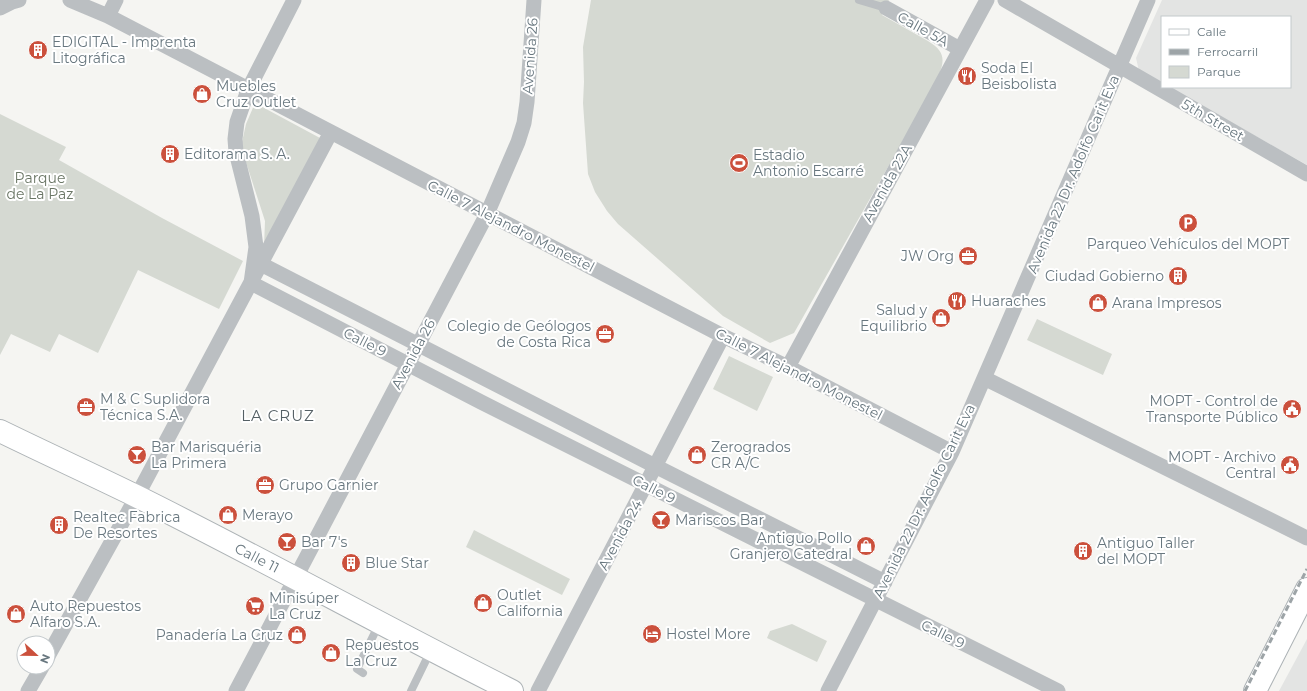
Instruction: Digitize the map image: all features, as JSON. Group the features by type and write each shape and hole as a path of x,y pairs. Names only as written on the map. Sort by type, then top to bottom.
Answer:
{"main road":[{"name":"Calle 11","path":"0,431 136,496 295,578 380,624 512,691"},
{"path":"1255,691 1307,589"}],"street":[{"path":"0,8 19,0"},
{"name":"Calle 7 Alejandro Monestel","path":"70,0 108,16 723,336 788,367 952,452"},
{"path":"108,16 116,0"},
{"path":"258,263 252,216 236,152 235,139 237,122 248,90 294,0"},
{"name":"Avenida 26","path":"236,691 487,214 518,142 524,123 527,102 534,0"},
{"name":"Avenida 22A","path":"788,367 987,0"},
{"name":"5th Street","path":"1005,0 1307,174"},
{"name":"Avenida 22 Dr. Adolfo Carit Eva","path":"828,691 952,452 1148,0"},
{"name":"Calle 5A","path":"886,8 960,49"},
{"path":"56,641 251,283 258,263 331,132"},
{"name":"Calle 9","path":"258,263 885,582"},
{"name":"Calle 9","path":"251,283 646,485 1058,691"},
{"name":"Avenida 24","path":"538,691 723,336"},
{"path":"984,378 1307,538"},
{"path":"28,691 37,675"}],"lane":[{"path":"859,0 886,8"},
{"path":"363,673 357,670 380,624"},
{"path":"411,691 431,650"}],"shaded area":[{"path":"1162,0 1307,0 1307,165 1170,88 1291,88 1291,16 1161,16 1161,82 1139,71 1136,58"},
{"path":"1307,639 1307,691 1279,691"}],"green space":[{"name":"Estadio Antonio Escarré","path":"591,0 889,0 882,15 928,41 939,50 942,64 936,82 794,333 770,343 723,316 618,224 607,211 595,192 588,174 583,103 583,47"},
{"path":"255,103 320,138 264,247 265,221 244,156 242,142 246,124"},
{"name":"Parque de La Paz","path":"0,114 66,147 59,160 162,218 243,261 219,309 138,270 98,353 59,334 50,352 11,334 0,355"},
{"path":"1037,319 1112,354 1103,375 1027,340"},
{"path":"729,356 773,377 757,411 713,389"},
{"path":"474,530 570,579 562,595 466,547"},
{"path":"792,624 827,641 817,662 767,638 770,631"}],"railway":[{"path":"1245,691 1307,569"}],"place":[{"name":"EDIGITAL - Imprenta Litográfica","path":"38,50"},
{"name":"Soda El Beisbolista","path":"967,76"},
{"name":"Muebles Cruz Outlet","path":"202,94"},
{"name":"Editorama S. A.","path":"170,154"},
{"name":"Estadio Antonio Escarré","path":"739,163"},
{"name":"Parqueo Vehículos del MOPT","path":"1188,223"},
{"name":"JW Org","path":"968,256"},
{"name":"Ciudad Gobierno","path":"1178,276"},
{"name":"Huaraches","path":"957,301"},
{"name":"Arana Impresos","path":"1098,303"},
{"name":"Salud y Equilibrio","path":"941,318"},
{"name":"Colegio de Geólogos de Costa Rica","path":"605,334"},
{"name":"M & C Suplidora Técnica S.A.","path":"86,407"},
{"name":"MOPT - Control de Transporte Público","path":"1292,409"},
{"name":"Bar Marisquéria La Primera","path":"137,455"},
{"name":"Zerogrados CR A/C","path":"697,455"},
{"name":"MOPT - Archivo Central","path":"1290,465"},
{"name":"Grupo Garnier","path":"265,485"},
{"name":"Merayo","path":"228,515"},
{"name":"Mariscos Bar","path":"661,520"},
{"name":"Realtec Fabrica De Resortes","path":"59,525"},
{"name":"Bar 7's","path":"287,542"},
{"name":"Antiguo Pollo Granjero Catedral","path":"866,546"},
{"name":"Antiguo Taller del MOPT","path":"1083,551"},
{"name":"Blue Star","path":"351,563"},
{"name":"Outlet California","path":"483,603"},
{"name":"Minisúper La Cruz","path":"255,606"},
{"name":"Auto Repuestos Alfaro S.A.","path":"16,614"},
{"name":"Hostel More","path":"652,634"},
{"name":"Panadería La Cruz","path":"297,635"},
{"name":"Repuestos La Cruz","path":"331,653"}],"district":[{"name":"LA CRUZ","path":"278,415"}]}
